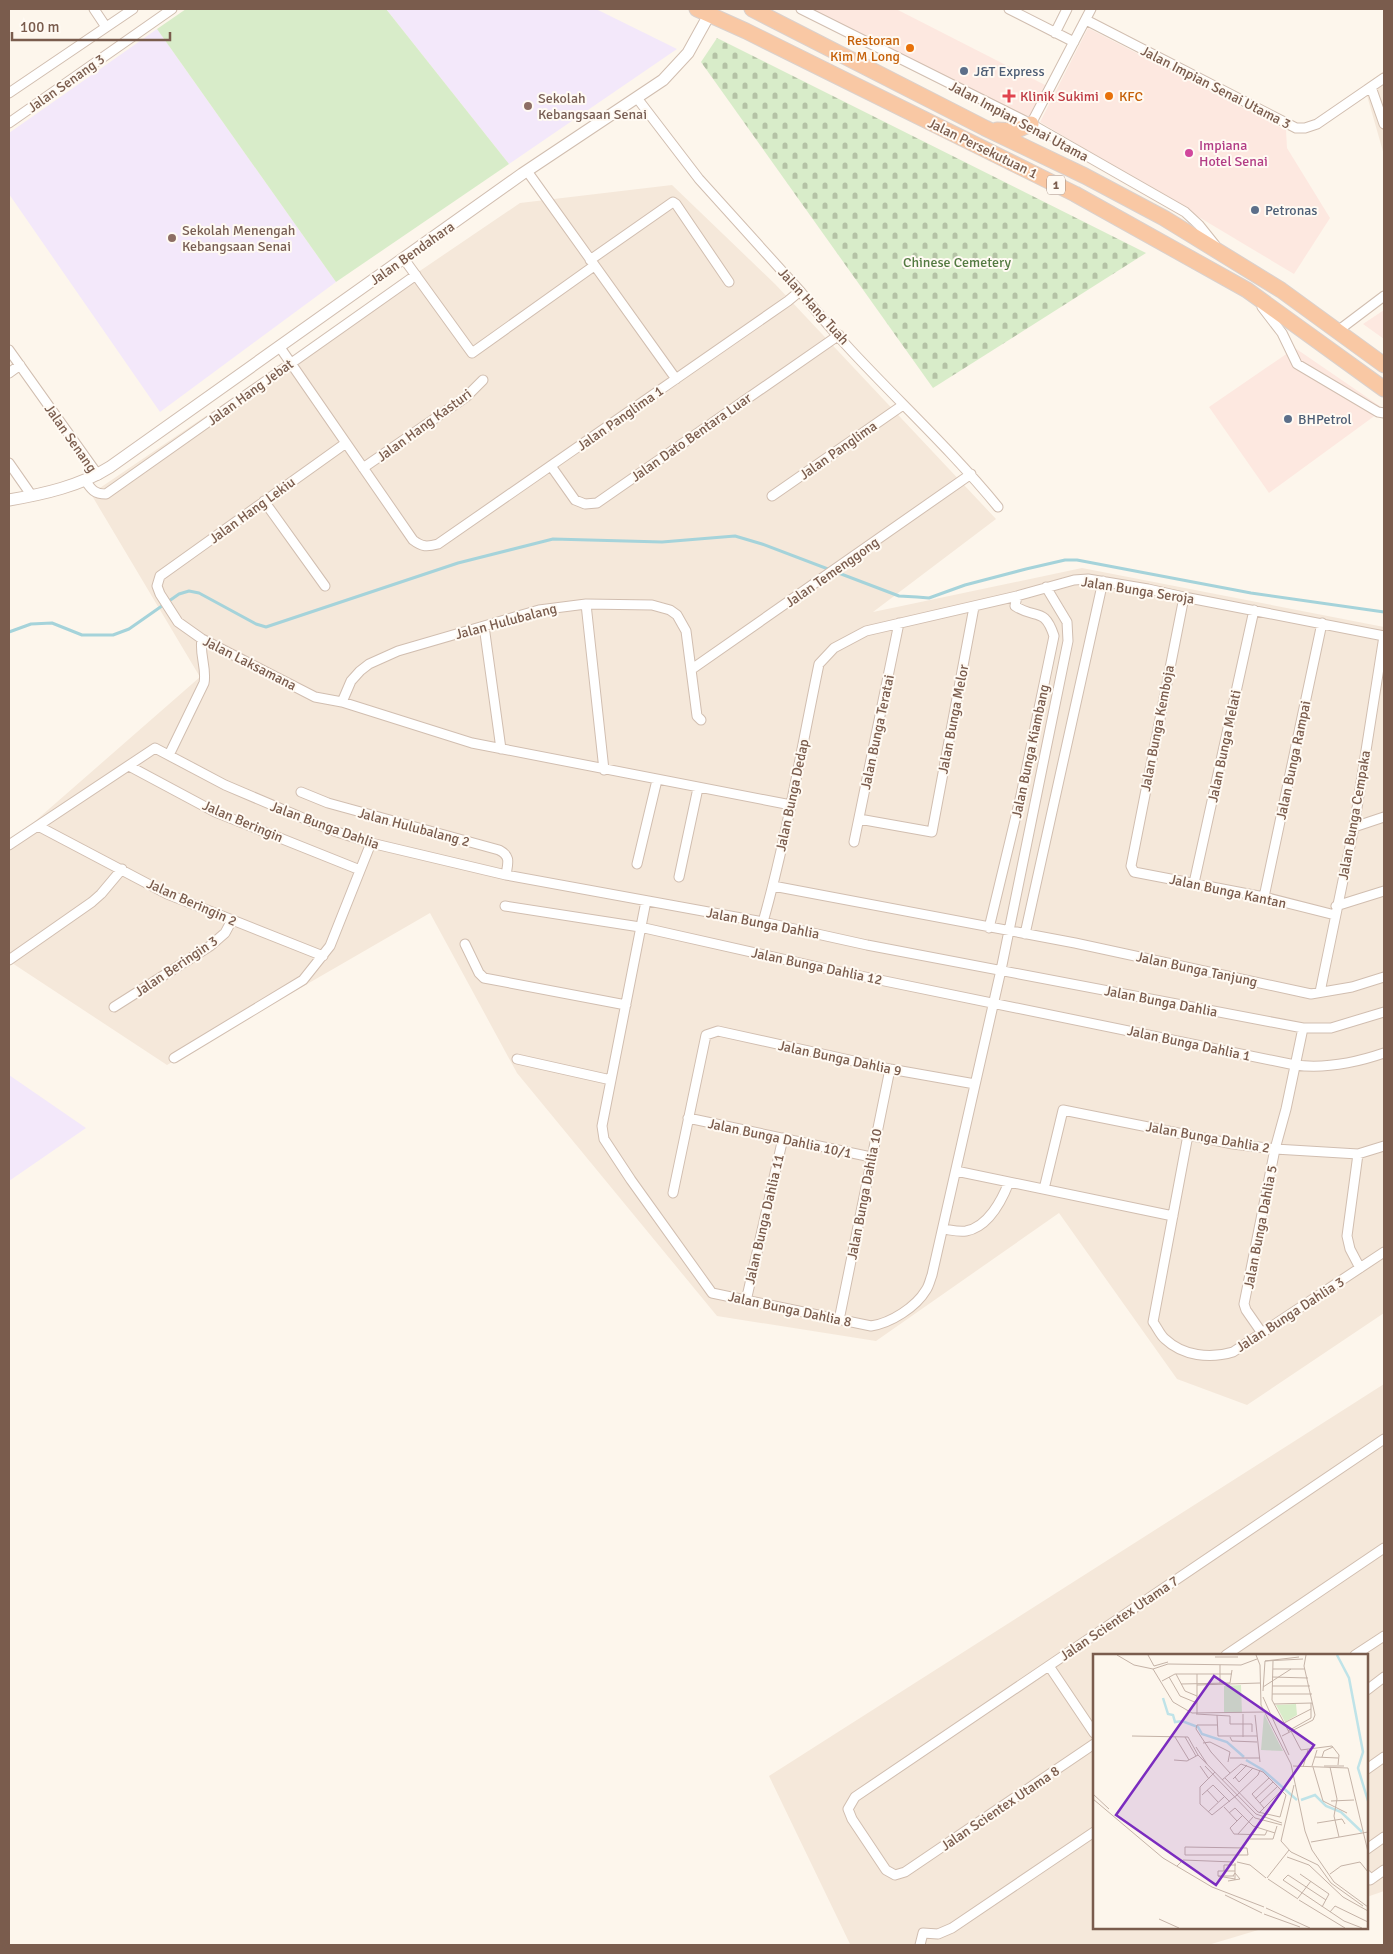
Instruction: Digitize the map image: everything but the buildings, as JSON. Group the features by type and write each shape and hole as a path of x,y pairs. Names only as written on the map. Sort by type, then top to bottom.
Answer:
{"highway":[{"name":"Jalan Persekutuan 1","path":"752,9 985,128 1085,176 1164,218 1281,290 1339,330 1384,365"},
{"name":"Jalan Persekutuan 1","path":"703,12 746,31 1075,194 1247,290 1384,389"},
{"path":"985,128 1015,131 1030,124"}],"street":[{"path":"94,9 106,27"},
{"path":"9,93 132,9"},
{"name":"Jalan Senang 3","path":"9,122 172,9"},
{"name":"Jalan Impian Senai Utama","path":"801,9 1030,124 1185,212 1200,226 1221,253"},
{"path":"1009,9 1074,42"},
{"path":"1055,33 1067,9"},
{"path":"1030,124 1091,9"},
{"name":"Jalan Bendahara","path":"98,475 527,172 663,80 684,59 703,12"},
{"name":"Jalan Impian Senai Utama 3","path":"1086,20 1296,128 1306,128 1317,124 1384,78"},
{"path":"1371,87 1384,124"},
{"name":"Jalan Hang Tuah","path":"637,98 700,179 903,405 971,474 998,507"},
{"path":"527,172 676,379"},
{"path":"404,258 472,353 673,202 730,282"},
{"name":"Jalan Hang Jebat","path":"84,480 92,491 106,494 416,275"},
{"path":"1247,290 1272,319 1297,364 1382,414"},
{"name":"Jalan Panglima 1","path":"438,544 800,291"},
{"path":"1339,330 1384,296"},
{"name":"Jalan Dato Bentara Luar","path":"551,466 575,500 585,504 597,502 839,335"},
{"name":"Jalan Hang Kasturi","path":"279,346 413,540 423,546 438,544"},
{"name":"Jalan Senang","path":"9,350 98,475 32,496 9,500"},
{"path":"9,373 20,365"},
{"name":"Jalan Hang Kasturi","path":"363,468 466,397 483,380"},
{"name":"Jalan Panglima","path":"772,496 903,405"},
{"name":"Jalan Hang Lekiu","path":"160,594 157,586 158,578 346,443"},
{"path":"9,463 32,496"},
{"name":"Jalan Temenggong","path":"692,669 971,474"},
{"path":"264,501 325,586"},
{"name":"Jalan Bunga Seroja","path":"818,667 834,648 866,631 1017,596 1074,580 1088,579 1148,589 1384,636"},
{"path":"1025,934 1103,581"},
{"name":"Jalan Bunga Dahlia 8","path":"646,901 602,1126 604,1139 635,1186 712,1293 871,1326 880,1325 893,1319 912,1306 926,1290 932,1275 1001,970 1068,641 1067,622 1046,587"},
{"name":"Jalan Laksamana","path":"160,594 178,622 202,639 315,696 342,702 472,743 791,805"},
{"name":"Jalan Bunga Kiambang","path":"990,928 1021,795 1054,636 1050,622 1043,615 1022,611 1015,606 1017,596"},
{"name":"Jalan Bunga Kemboja","path":"1131,859 1184,597"},
{"path":"586,604 604,770"},
{"name":"Jalan Hulubalang","path":"342,702 350,681 369,664 398,651 539,610 586,604 652,605 670,610 677,615 686,630 692,669"},
{"name":"Jalan Bunga Melor","path":"859,819 932,832 974,606"},
{"name":"Jalan Bunga Melati","path":"1194,883 1254,610"},
{"name":"Jalan Bunga Teratai","path":"854,842 899,623"},
{"name":"Jalan Bunga Rampai","path":"1264,897 1322,623"},
{"path":"484,626 501,749"},
{"name":"Jalan Bunga Cempaka","path":"1320,992 1335,911 1354,827 1384,636"},
{"path":"169,755 204,684 205,676 200,646 202,639"},
{"name":"Jalan Bunga Dedap","path":"763,922 791,805 818,667"},
{"path":"692,669 697,716 701,720"},
{"name":"Jalan Bunga Dahlia","path":"129,766 152,749 158,749 225,785 331,830 371,843 506,875 763,922 867,945 1302,1028 1331,1028 1384,1012"},
{"path":"9,845 129,766"},
{"name":"Jalan Beringin","path":"129,766 215,812 360,870"},
{"path":"637,864 657,780"},
{"path":"679,877 698,788"},
{"name":"Jalan Hulubalang 2","path":"301,792 328,804 500,850 506,853 509,859 506,875"},
{"path":"1354,827 1384,817"},
{"name":"Jalan Beringin 2","path":"38,826 167,894 323,956"},
{"path":"174,1058 303,980 330,946 371,843"},
{"name":"Jalan Bunga Kantan","path":"1131,859 1131,866 1134,872 1335,911"},
{"path":"9,960 92,902 122,869"},
{"name":"Jalan Bunga Tanjung","path":"773,886 1025,934 1312,994 1352,988 1384,977"},
{"path":"1335,911 1384,891"},
{"name":"Jalan Bunga Dahlia 12","path":"506,906 640,927 831,970 994,1003"},
{"name":"Jalan Beringin 3","path":"114,1007 210,946 225,933 232,920"},
{"path":"466,944 479,973 484,978 626,1005"},
{"name":"Jalan Bunga Dahlia 1","path":"994,1003 1295,1065 1327,1066 1364,1060 1384,1053"},
{"name":"Jalan Bunga Dahlia 5","path":"1262,1333 1244,1304 1275,1149 1302,1028"},
{"name":"Jalan Bunga Dahlia 9","path":"688,1118 706,1035 718,1031 890,1069 975,1084"},
{"path":"517,1059 612,1080"},
{"name":"Jalan Bunga Dahlia 10","path":"840,1320 890,1069"},
{"name":"Jalan Bunga Dahlia 2","path":"1044,1189 1062,1110 1233,1144 1275,1149 1358,1154 1384,1146"},
{"path":"673,1193 688,1118"},
{"name":"Jalan Bunga Dahlia 10/1","path":"688,1118 871,1157"},
{"name":"Jalan Bunga Dahlia 3","path":"1188,1135 1153,1322 1164,1338 1182,1350 1206,1357 1233,1352 1384,1252"},
{"name":"Jalan Bunga Dahlia 11","path":"746,1301 782,1138"},
{"path":"1358,1154 1347,1236 1350,1250 1360,1268"},
{"path":"956,1171 1173,1216"},
{"path":"943,1229 969,1230 985,1221 1004,1196 1009,1182"},
{"name":"Jalan Scientex Utama 7","path":"906,1872 895,1875 886,1870 852,1819 848,1809 855,1797 1384,1439"},
{"path":"1227,1654 1384,1548"},
{"path":"1357,1654 1384,1636"},
{"path":"1049,1666 1093,1732"},
{"path":"1368,1689 1384,1677"},
{"name":"Jalan Scientex Utama 8","path":"906,1872 1093,1745"},
{"path":"1368,1767 1384,1757"},
{"path":"920,1945 923,1933 938,1934 952,1928 1093,1833"},
{"path":"1368,1848 1384,1837"},
{"path":"1368,1877 1370,1880 1384,1870"}],"shaded area":[{"name":"Sekolah Kebangsaan Senai","path":"386,9 596,9 677,49 509,164"},
{"path":"810,9 896,9 1047,86 1029,119"},
{"path":"1088,28 1286,130 1287,148 1330,218 1294,274 1040,122"},
{"name":"Sekolah Menengah Kebangsaan Senai","path":"157,29 336,282 160,412 9,194 9,133"},
{"path":"1384,71 1384,155 1364,85"},
{"path":"672,185 775,284 996,519 873,612 1082,568 1384,627 1384,1313 1247,1405 1177,1379 1059,1213 876,1341 717,1316 517,1073 430,913 167,1065 9,961 9,844 200,677 91,494 520,203"},
{"path":"1384,310 1384,339 1363,324"},
{"path":"1295,348 1384,409 1269,493 1209,407"},
{"path":"9,1075 86,1128 9,1181"},
{"path":"1384,1384 1384,1891 1368,1897 1368,1654 1093,1654 1093,1929 1262,1929 1208,1945 850,1944 769,1776"}],"green space":[{"path":"186,9 386,9 509,164 336,282 157,29"},
{"name":"Chinese Cemetery","path":"717,38 1146,253 933,388 701,62"}],"waterway":[{"path":"9,632 31,624 52,623 82,635 113,635 129,629 179,594 189,591 199,593 256,624 266,627 458,563 553,539 662,542 735,536 762,544 899,596 929,598 965,585 1026,569 1065,560 1077,560 1251,593 1384,612"}],"place":[{"name":"Restoran Kim M Long","path":"910,48"},
{"name":"J&T Express","path":"964,71"},
{"name":"Klinik Sukimi","path":"1009,96"},
{"name":"KFC","path":"1109,96"},
{"name":"Sekolah Kebangsaan Senai","path":"528,106"},
{"name":"Impiana Hotel Senai","path":"1189,153"},
{"name":"Petronas","path":"1255,210"},
{"name":"Sekolah Menengah Kebangsaan Senai","path":"172,238"},
{"name":"BHPetrol","path":"1288,419"}]}
